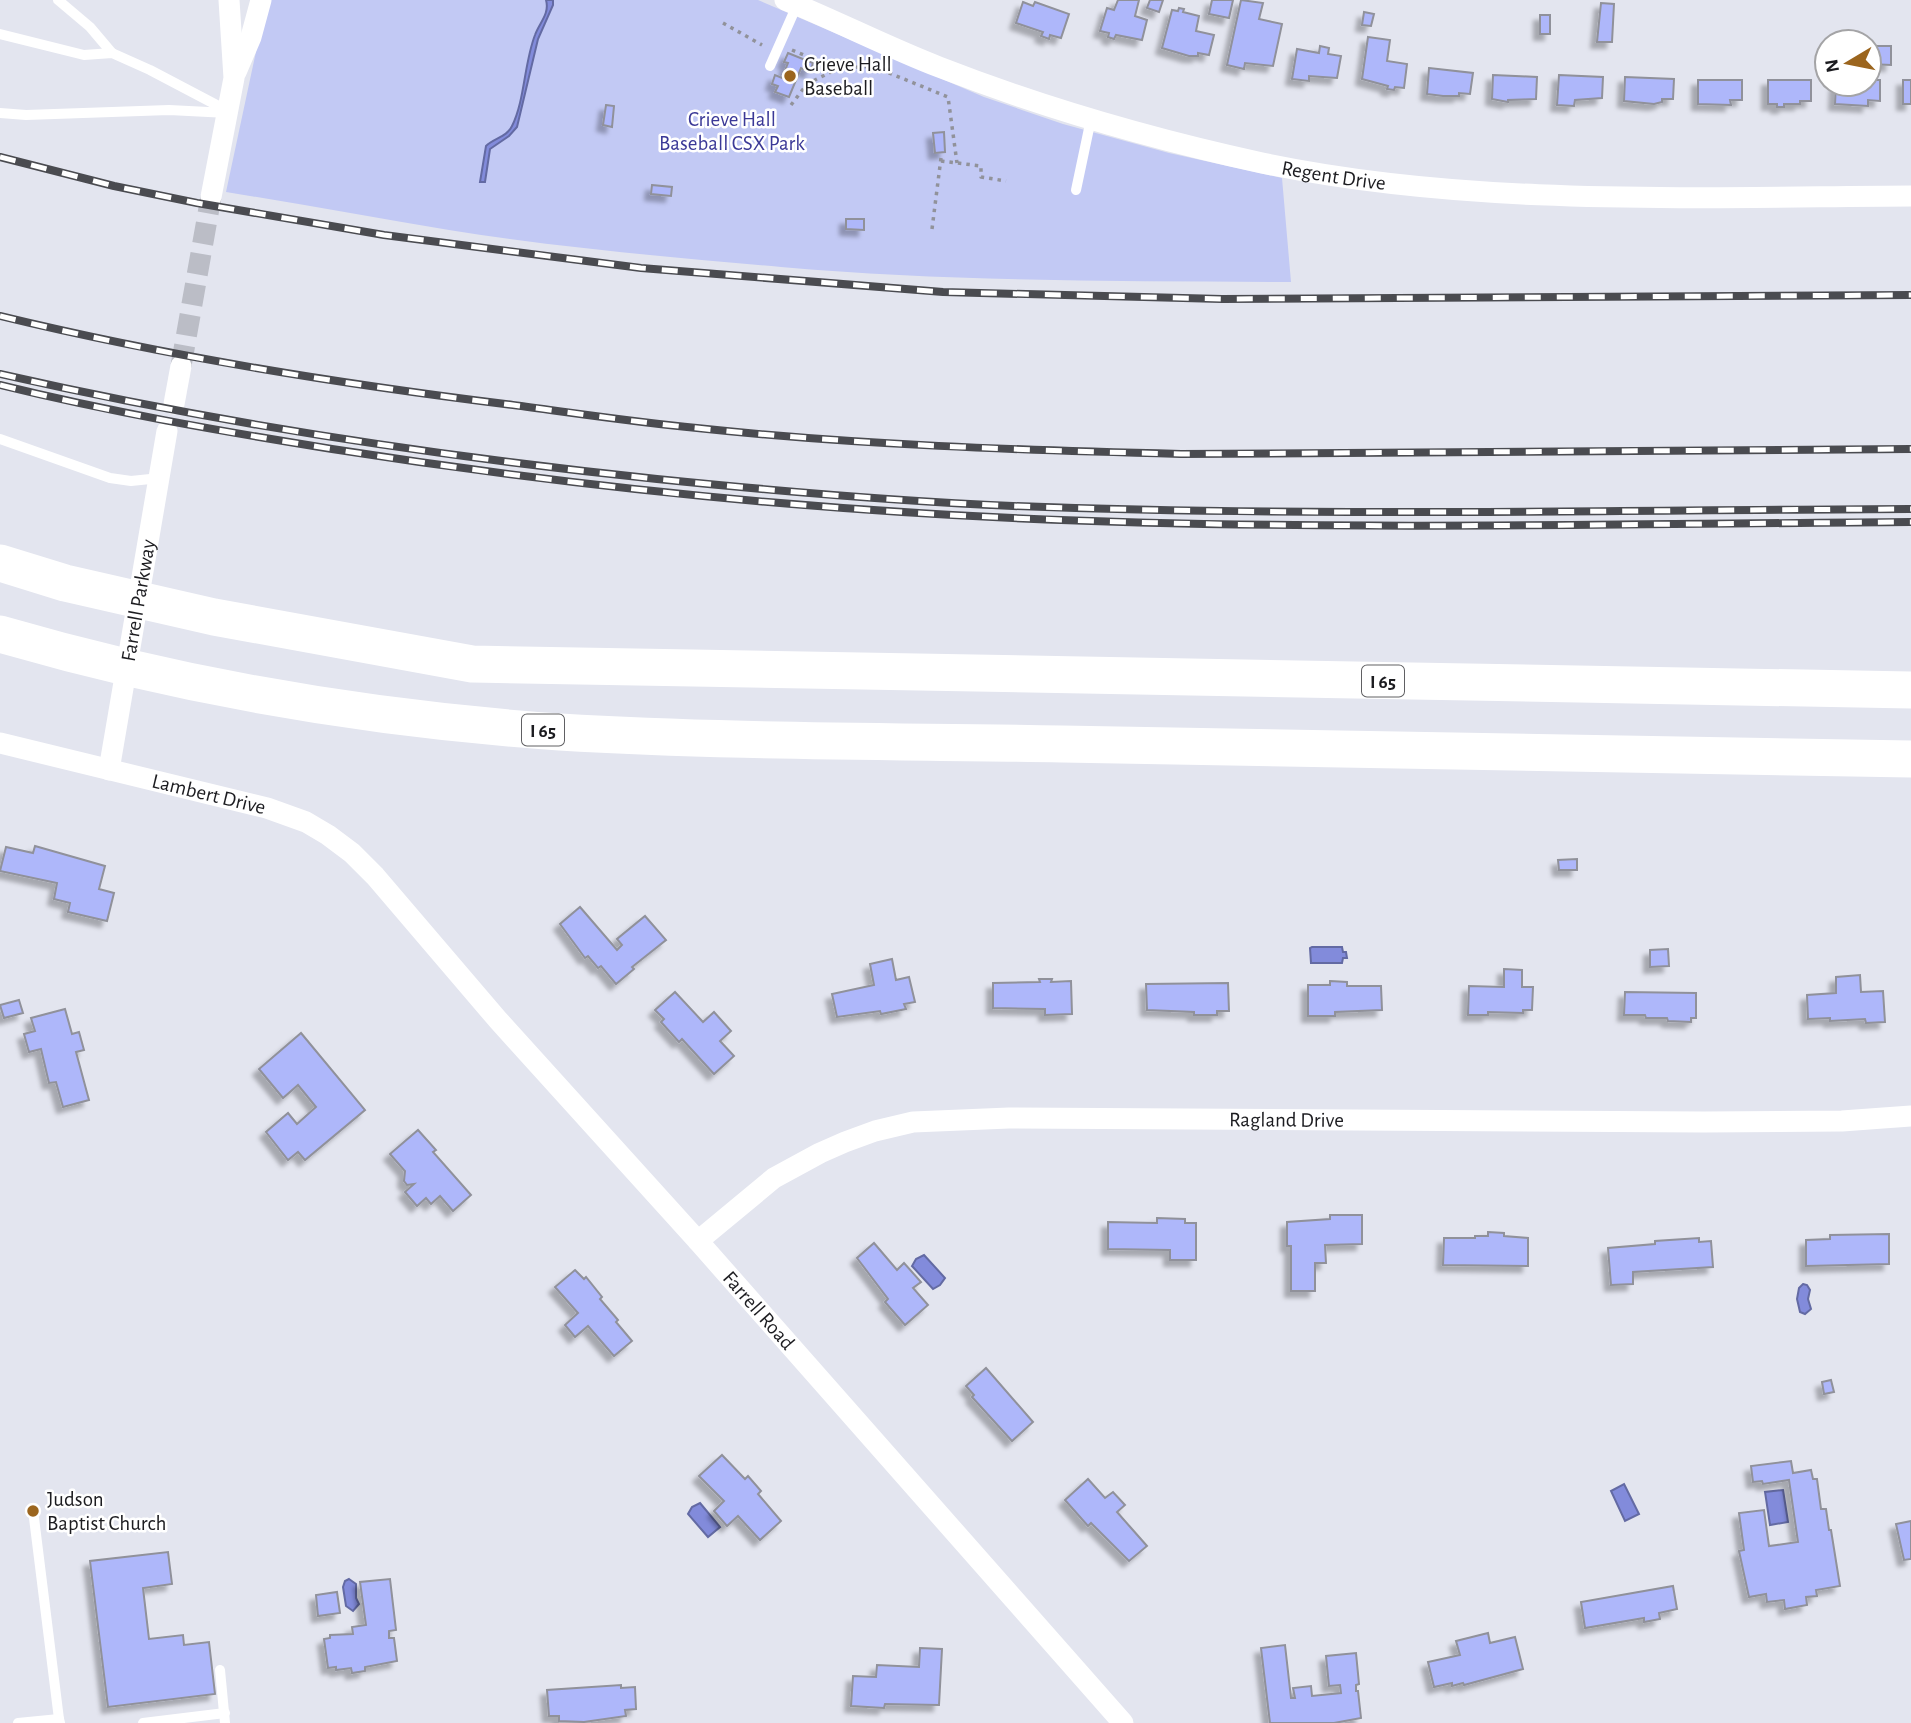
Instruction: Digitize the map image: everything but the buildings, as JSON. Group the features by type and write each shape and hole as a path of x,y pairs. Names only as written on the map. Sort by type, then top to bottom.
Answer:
{"highway":[{"name":"I 65","path":"0,563 65,583 214,617 472,664 1911,690"},
{"name":"I 65","path":"0,634 46,648 203,685 413,717 558,732 849,741 1911,758"}],"street":[{"path":"229,0 234,78"},
{"path":"211,197 234,78 251,37 261,0"},
{"name":"Regent Drive","path":"796,3 941,68 1091,119 1264,163 1349,178 1421,186 1536,193 1911,196"},
{"path":"174,404 181,366"},
{"name":"Farrell Parkway","path":"109,769 167,431"},
{"name":"Lambert Drive","path":"0,743 267,808 306,822 352,853 393,896"},
{"name":"Farrell Road","path":"393,896 448,963 581,1114 698,1241 1123,1723"},
{"name":"Ragland Drive","path":"698,1241 758,1190 820,1153 875,1131 933,1120 1009,1118 1704,1122 1842,1121 1911,1116"}],"lane":[{"path":"58,0 90,27 112,53"},
{"path":"770,66 796,3"},
{"path":"0,34 84,55 112,53 150,69 228,112"},
{"path":"0,113 26,115 169,110 228,112"},
{"path":"1076,190 1091,119"},
{"path":"0,439 110,478 131,481 160,478"},
{"path":"18,1723 60,1721 33,1510"},
{"path":"143,1723 225,1718 220,1670"}],"path":[{"path":"723,23 778,49 837,69"},
{"path":"791,105 807,84 837,69 872,66 947,97 957,163"},
{"path":"932,229 941,159 981,166 981,177 1006,181"}],"green space":[{"name":"Crieve Hall Baseball CSX Park","path":"267,0 758,0 984,97 1063,124 1169,153 1282,178 1291,282 972,278 781,267 532,242 226,192"}],"water":[{"path":"546,0 553,0 553,5 538,39 517,127 490,149 485,182 480,182 486,146 507,133 516,116 531,46 547,10"},
{"path":"1312,947 1342,947 1347,958 1343,958 1342,963 1311,963"},
{"path":"924,1255 945,1278 933,1289 912,1266 916,1259"},
{"path":"1803,1284 1810,1290 1808,1299 1811,1309 1805,1314 1800,1312 1797,1299 1799,1288"},
{"path":"1624,1484 1639,1514 1625,1521 1611,1491"},
{"path":"1783,1490 1788,1522 1770,1525 1765,1492"},
{"path":"700,1503 720,1527 708,1537 688,1514 692,1507"},
{"path":"349,1579 356,1584 359,1604 353,1611 346,1606 343,1587"}],"tunnel":[{"path":"181,366 211,197"}],"railway":[{"path":"0,157 114,186 197,203 384,235 641,268 943,292 1222,299 1911,295"},
{"path":"0,316 191,357 319,378 651,423 817,439 1181,454 1911,449"},
{"path":"0,374 163,408 409,449 657,479 879,498 1013,506 1237,511 1911,509"},
{"path":"0,385 165,420 417,462 586,484 842,508 1013,518 1237,524 1462,526 1911,522"}],"place":[{"name":"Crieve Hall Baseball","path":"790,76"},
{"name":"Judson Baptist Church","path":"33,1511"}]}
